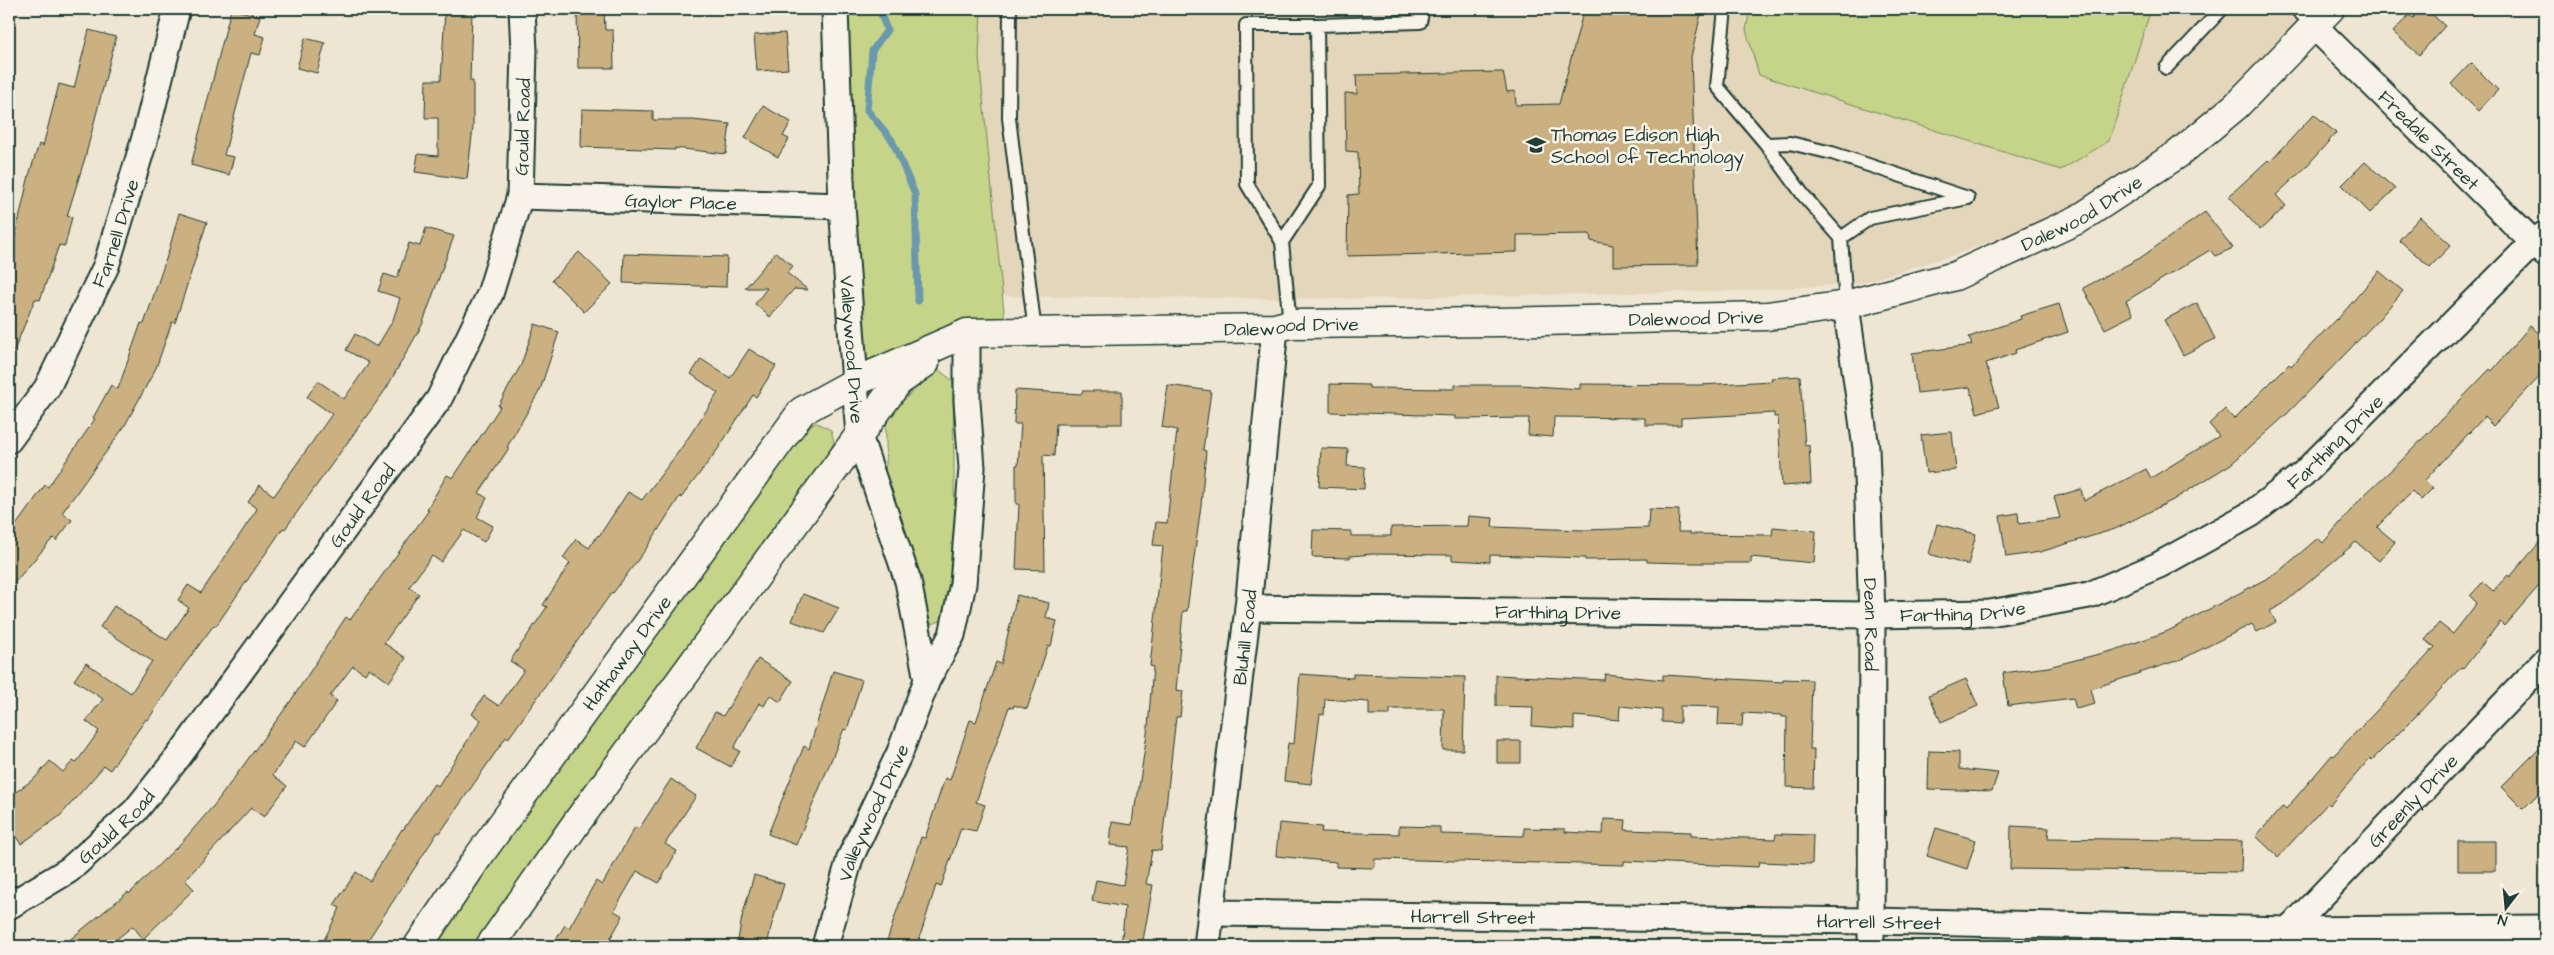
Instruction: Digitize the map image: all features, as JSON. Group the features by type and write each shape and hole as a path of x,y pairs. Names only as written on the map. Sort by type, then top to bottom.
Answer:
{"street":[{"name":"Farnell Drive","path":"9,440 47,388 106,266 144,141 177,9"},
{"name":"Gould Road","path":"9,906 69,870 135,811 185,748 433,407 490,294 520,196 524,51 522,9"},
{"name":"Valleywood Drive","path":"835,9 842,206 859,436 908,581 927,680"},
{"name":"Dalewood Drive","path":"855,382 968,333 1758,316 1846,305 1955,276 2079,219 2178,154 2224,117 2313,14"},
{"name":"Fredale Street","path":"2313,14 2541,244"},
{"name":"Gaylor Place","path":"520,196 842,206"},
{"name":"Farthing Drive","path":"1248,608 1872,615 1990,613 2089,595 2159,565 2251,514 2303,474 2541,244"},
{"name":"Dean Road","path":"1846,305 1866,448 1872,615 1871,946"},
{"name":"Bluhill Road","path":"1207,946 1283,326"},
{"name":"Valleywood Drive","path":"825,946 850,858 900,752 927,680 952,635 963,584 972,468 967,401 968,333"},
{"path":"490,946 577,822 898,382 968,333"},
{"name":"Hathaway Drive","path":"418,946 478,856 802,411 855,382"},
{"name":"Greenly Drive","path":"2289,938 2545,661"},
{"name":"Harrell Street","path":"1211,913 1871,921 2289,938 2545,928"}],"lane":[{"path":"1010,9 1009,118 1035,332"},
{"path":"1283,326 1282,242 1247,184 1246,25 1420,22 1423,9"},
{"path":"1725,9 1717,86 1766,144 1804,196 1840,238 1846,305"},
{"path":"2166,68 2222,9"},
{"path":"1282,242 1319,186 1317,25"},
{"path":"1766,144 1790,143 1832,153 1968,198 1870,218 1840,238"}],"shaded area":[{"path":"921,9 2312,9 2269,53 2205,113 2123,178 2039,223 1961,253 1857,284 1733,291 1341,299 985,296"}],"green space":[{"path":"835,9 981,9 979,58 1006,332 967,333 859,436"},
{"path":"1750,9 2151,9 2109,141 2061,170 1759,75 1746,30"},
{"path":"939,370 953,381 955,557 950,605 943,620 932,624 927,617 885,470 886,427 888,420 900,404"},
{"path":"817,423 831,430 834,442 826,459 656,691 476,946 433,946 451,917 806,426"}],"building":[{"path":"231,9 260,16 255,34 265,37 260,55 251,53 224,155 234,157 229,175 191,165"},
{"path":"577,9 604,9 605,30 613,30 614,68 578,68"},
{"name":"Thomas Edison High School of Technology","path":"1584,9 1702,9 1691,57 1698,265 1613,266 1613,245 1591,241 1590,234 1517,235 1517,252 1347,256 1348,195 1359,194 1358,152 1346,151 1345,93 1357,94 1356,75 1503,72 1507,92 1515,91 1516,105 1559,104"},
{"path":"2421,9 2426,9 2445,26 2419,55 2393,32 2409,15 2413,18"},
{"path":"445,10 472,11 470,81 473,81 473,127 467,179 415,172 418,154 438,156 438,118 425,118 426,80 441,80"},
{"path":"89,30 116,37 85,158 67,216 72,217 65,246 59,245 40,300 35,299 9,363 9,249 12,250 29,175 39,144 43,146 59,84 74,88"},
{"path":"785,33 788,69 757,71 754,35"},
{"path":"305,38 325,43 317,73 297,68"},
{"path":"2471,63 2498,90 2478,111 2451,84"},
{"path":"763,106 791,122 783,136 789,139 778,157 745,138"},
{"path":"582,109 653,111 653,120 693,120 730,124 726,154 675,148 675,150 581,147"},
{"path":"2314,114 2336,133 2305,168 2276,195 2286,206 2260,230 2229,196 2268,160 2270,162"},
{"path":"2365,162 2395,189 2370,213 2342,185"},
{"path":"2205,212 2233,248 2215,256 2210,250 2126,301 2133,315 2105,329 2083,288 2140,258"},
{"path":"179,213 207,222 175,323 172,322 156,368 124,427 62,513 72,520 56,541 53,538 9,589 9,535 45,485 48,487 95,419 93,418 111,385 118,389 141,323 144,324 169,250"},
{"path":"2420,217 2451,245 2430,267 2399,240"},
{"path":"426,228 454,236 422,325 386,389 285,529 283,528 216,626 214,625 182,668 148,720 146,719 110,770 104,766 60,816 21,844 9,827 9,797 35,778 50,761 63,772 73,761 76,763 99,731 86,721 103,699 74,680 86,663 131,693 152,661 100,627 114,606 167,640 189,608 178,600 188,585 201,593 257,509 248,502 260,485 274,496 332,414 307,397 318,381 344,399 369,363 346,350 355,334 377,347 393,320 400,298 378,291 384,274 397,278 409,243 420,246"},
{"path":"579,252 612,284 584,312 552,280"},
{"path":"776,252 793,266 787,273 808,290 794,289 770,317 755,304 767,288 745,288"},
{"path":"624,254 727,257 726,287 623,283"},
{"path":"2379,271 2403,291 2378,320 2287,414 2231,464 2173,500 2115,529 2040,552 2006,557 2000,516 2018,513 2019,524 2060,518 2054,497 2081,489 2084,501 2146,469 2151,478 2219,436 2209,424 2225,409 2234,419 2289,364 2291,366 2337,320"},
{"path":"2197,303 2215,339 2183,355 2164,320"},
{"path":"2059,304 2068,332 2015,350 2016,353 1986,363 1999,407 1977,413 1970,387 1917,393 1912,353 1972,345 1969,337 2021,319 2020,316"},
{"path":"535,324 559,332 540,390 507,447 509,448 479,493 487,498 477,517 493,526 484,542 464,530 441,562 432,556 409,587 419,594 384,643 406,658 389,682 369,668 365,674 353,666 330,696 337,701 305,747 296,741 273,775 287,786 264,817 251,808 185,880 194,889 143,939 133,926 108,946 62,946 128,892 129,894 182,842 215,804 290,702 346,617 350,620 429,510 427,509 447,475 453,478 500,407 498,406 521,365"},
{"path":"2530,326 2545,338 2545,371 2493,426 2484,417 2425,480 2433,488 2421,500 2412,491 2377,527 2395,542 2379,561 2356,542 2283,604 2270,611 2276,622 2257,632 2252,624 2182,659 2091,689 2095,704 2076,709 2073,698 2008,706 2003,673 2048,667 2115,650 2168,631 2277,573 2318,538 2323,543 2362,497 2403,459 2490,369 2492,371"},
{"path":"749,349 776,366 756,397 753,395 718,449 681,498 680,496 646,549 612,592 508,739 506,737 440,833 438,832 364,946 321,946 340,908 334,905 356,872 370,881 402,829 434,784 438,786 481,720 472,714 484,696 499,706 524,670 510,661 547,607 543,605 570,563 563,558 576,539 589,548 628,492 642,500 682,447 718,393 691,374 701,359 730,378"},
{"path":"1800,376 1805,446 1809,445 1811,484 1782,486 1778,417 1774,417 1774,413 1681,418 1681,425 1645,425 1645,418 1554,417 1553,437 1528,435 1529,418 1455,419 1455,416 1330,412 1330,384 1369,385 1369,388 1455,389 1455,385 1520,385 1580,389 1580,384 1700,385 1772,381 1771,378"},
{"path":"1168,385 1211,391 1203,450 1206,451 1187,611 1183,611 1176,690 1183,691 1180,717 1176,717 1161,851 1152,850 1146,884 1153,885 1142,946 1121,946 1125,907 1092,901 1096,880 1123,885 1129,847 1110,845 1112,822 1132,825 1148,727 1153,667 1150,666 1163,546 1153,545 1156,522 1167,523 1177,430 1162,427"},
{"path":"1015,390 1082,394 1082,391 1122,391 1122,424 1056,424 1054,456 1043,455 1045,570 1016,569 1019,504 1016,504 1016,465 1018,465 1021,424 1014,424"},
{"path":"1952,432 1956,470 1926,473 1921,435"},
{"path":"1321,448 1348,449 1347,466 1365,467 1364,489 1319,487"},
{"path":"1649,509 1679,510 1678,532 1690,532 1690,534 1772,535 1773,527 1816,531 1814,563 1751,557 1751,563 1689,563 1647,562 1647,559 1585,560 1585,558 1490,555 1490,562 1452,560 1452,555 1373,554 1350,556 1350,558 1312,557 1313,530 1351,531 1351,536 1391,536 1391,527 1467,526 1468,516 1493,518 1492,527 1584,530 1648,528"},
{"path":"1937,524 1976,534 1968,565 1929,554"},
{"path":"2545,536 2545,579 2504,626 2500,622 2463,669 2461,667 2372,760 2370,758 2330,805 2328,803 2278,857 2256,836 2283,806 2286,809 2332,755 2386,701 2435,647 2425,640 2439,623 2453,634 2477,603 2470,596 2483,582 2493,591 2508,575 2510,577"},
{"path":"803,594 839,608 824,633 792,621"},
{"path":"1017,595 1049,603 1046,618 1057,621 1051,646 1048,646 1027,709 1014,705 1013,708 1009,707 976,802 985,805 976,831 961,828 941,887 936,885 917,946 904,946 887,941 921,837 925,838 945,778 950,780 970,720 976,722 996,662 1001,664"},
{"path":"758,659 793,681 780,702 770,695 764,706 759,703 734,748 740,751 731,767 696,748 715,712 723,716"},
{"path":"833,671 862,680 847,730 844,729 796,845 768,834 804,746 809,749"},
{"path":"1300,674 1353,678 1353,674 1465,677 1463,750 1443,750 1444,709 1390,709 1390,715 1369,715 1369,702 1325,699 1324,715 1320,714 1311,784 1284,781 1288,743 1294,744"},
{"path":"1605,674 1663,680 1663,675 1783,682 1783,679 1812,680 1810,749 1814,749 1813,788 1786,787 1787,717 1782,717 1782,715 1743,713 1742,726 1718,725 1719,707 1680,706 1680,723 1662,722 1662,710 1620,706 1619,720 1574,716 1574,729 1532,726 1533,707 1496,706 1496,675 1604,680"},
{"path":"1966,679 1978,706 1941,722 1929,695"},
{"path":"1497,741 1521,741 1521,763 1497,763"},
{"path":"2545,743 2545,787 2523,809 2501,787"},
{"path":"1929,751 1959,752 1959,769 1998,773 1992,791 1928,789"},
{"path":"671,779 696,796 665,844 677,851 659,883 637,871 614,911 623,916 606,946 552,946 565,925 569,928 596,881 602,885 635,827 639,829"},
{"path":"1604,819 1626,820 1625,830 1691,832 1691,836 1775,839 1776,834 1813,835 1812,864 1759,862 1758,867 1624,861 1624,865 1375,859 1374,868 1336,867 1336,862 1276,856 1279,823 1322,827 1321,832 1399,834 1399,826 1440,827 1440,834 1524,836 1524,828 1565,829 1565,832 1603,834"},
{"path":"2011,826 2049,828 2048,838 2242,841 2241,872 2010,869"},
{"path":"1936,828 1976,840 1967,869 1927,856"},
{"path":"2458,841 2496,841 2496,871 2458,871"},
{"path":"754,875 784,884 767,946 737,946 742,917"}],"waterway":[{"path":"879,9 887,30 872,51 867,110 892,140 915,194 918,301"}],"place":[{"name":"Thomas Edison High School of Technology","path":"1536,145"}]}
